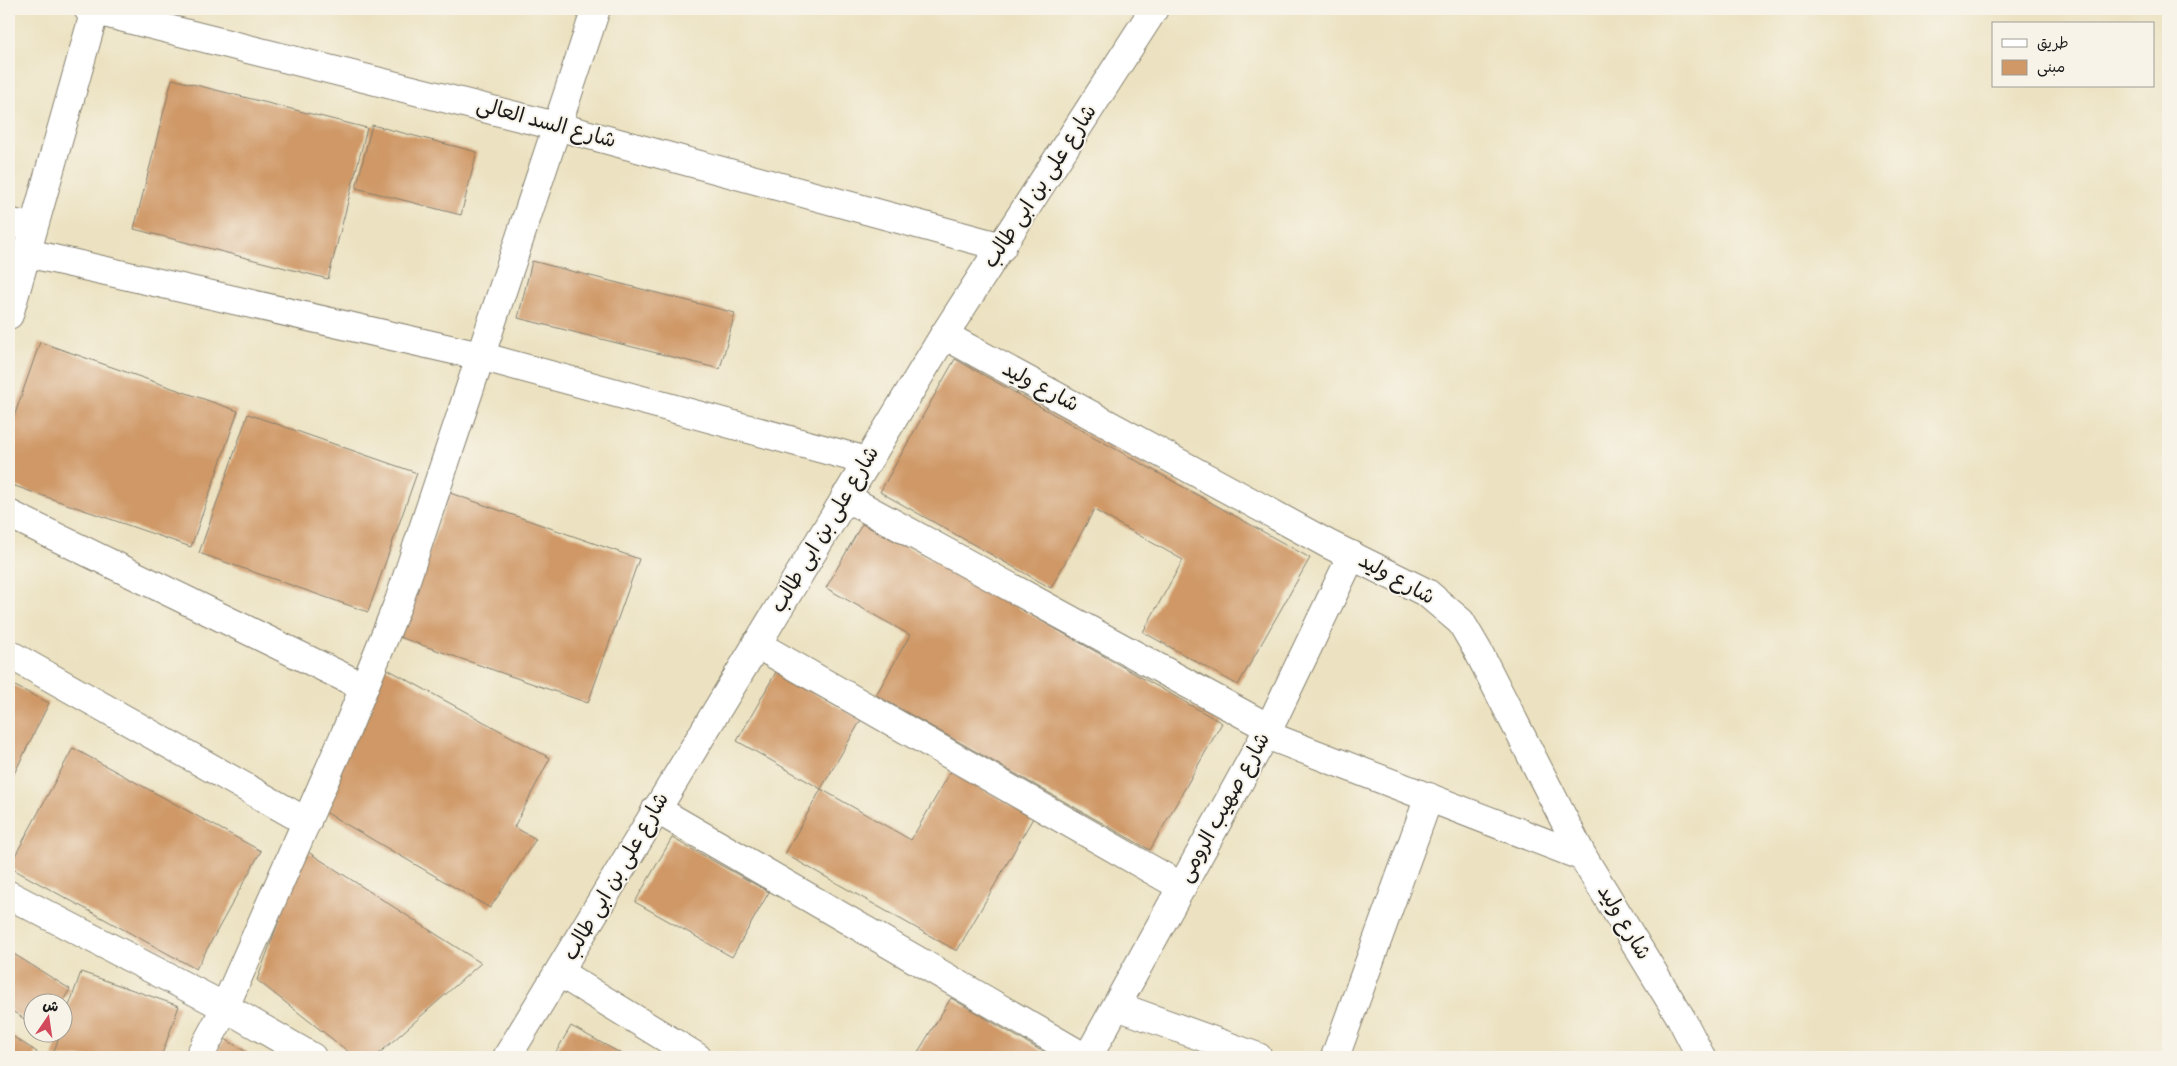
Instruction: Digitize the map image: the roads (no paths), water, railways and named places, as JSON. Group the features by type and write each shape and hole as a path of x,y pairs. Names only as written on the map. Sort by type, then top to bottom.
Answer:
{"street":[{"path":"200,1057 225,1007 307,822 364,687 398,600 596,9"},
{"name":"شارع على بن ابى طالب","path":"507,1057 560,973 656,809 944,335 1154,9"},
{"path":"9,315 23,234 92,10"},
{"name":"شارع السد العالى","path":"92,10 556,126 1002,247"},
{"path":"23,234 867,461"},
{"name":"شارع وليد","path":"944,335 1352,555 1427,593 1461,622 1478,651 1583,857 1681,1018 1701,1057"},
{"path":"845,497 1267,731 1428,797 1583,857"},
{"path":"9,514 364,687"},
{"name":"شارع صهيب الرومى","path":"1088,1057 1267,731 1352,555"},
{"path":"756,644 1182,887"},
{"path":"9,654 307,822"},
{"path":"1335,1057 1428,797"},
{"path":"656,809 1084,1057"},
{"path":"9,895 225,1007 312,1057"},
{"path":"560,973 697,1057"},
{"path":"1117,1006 1258,1057"}]}
